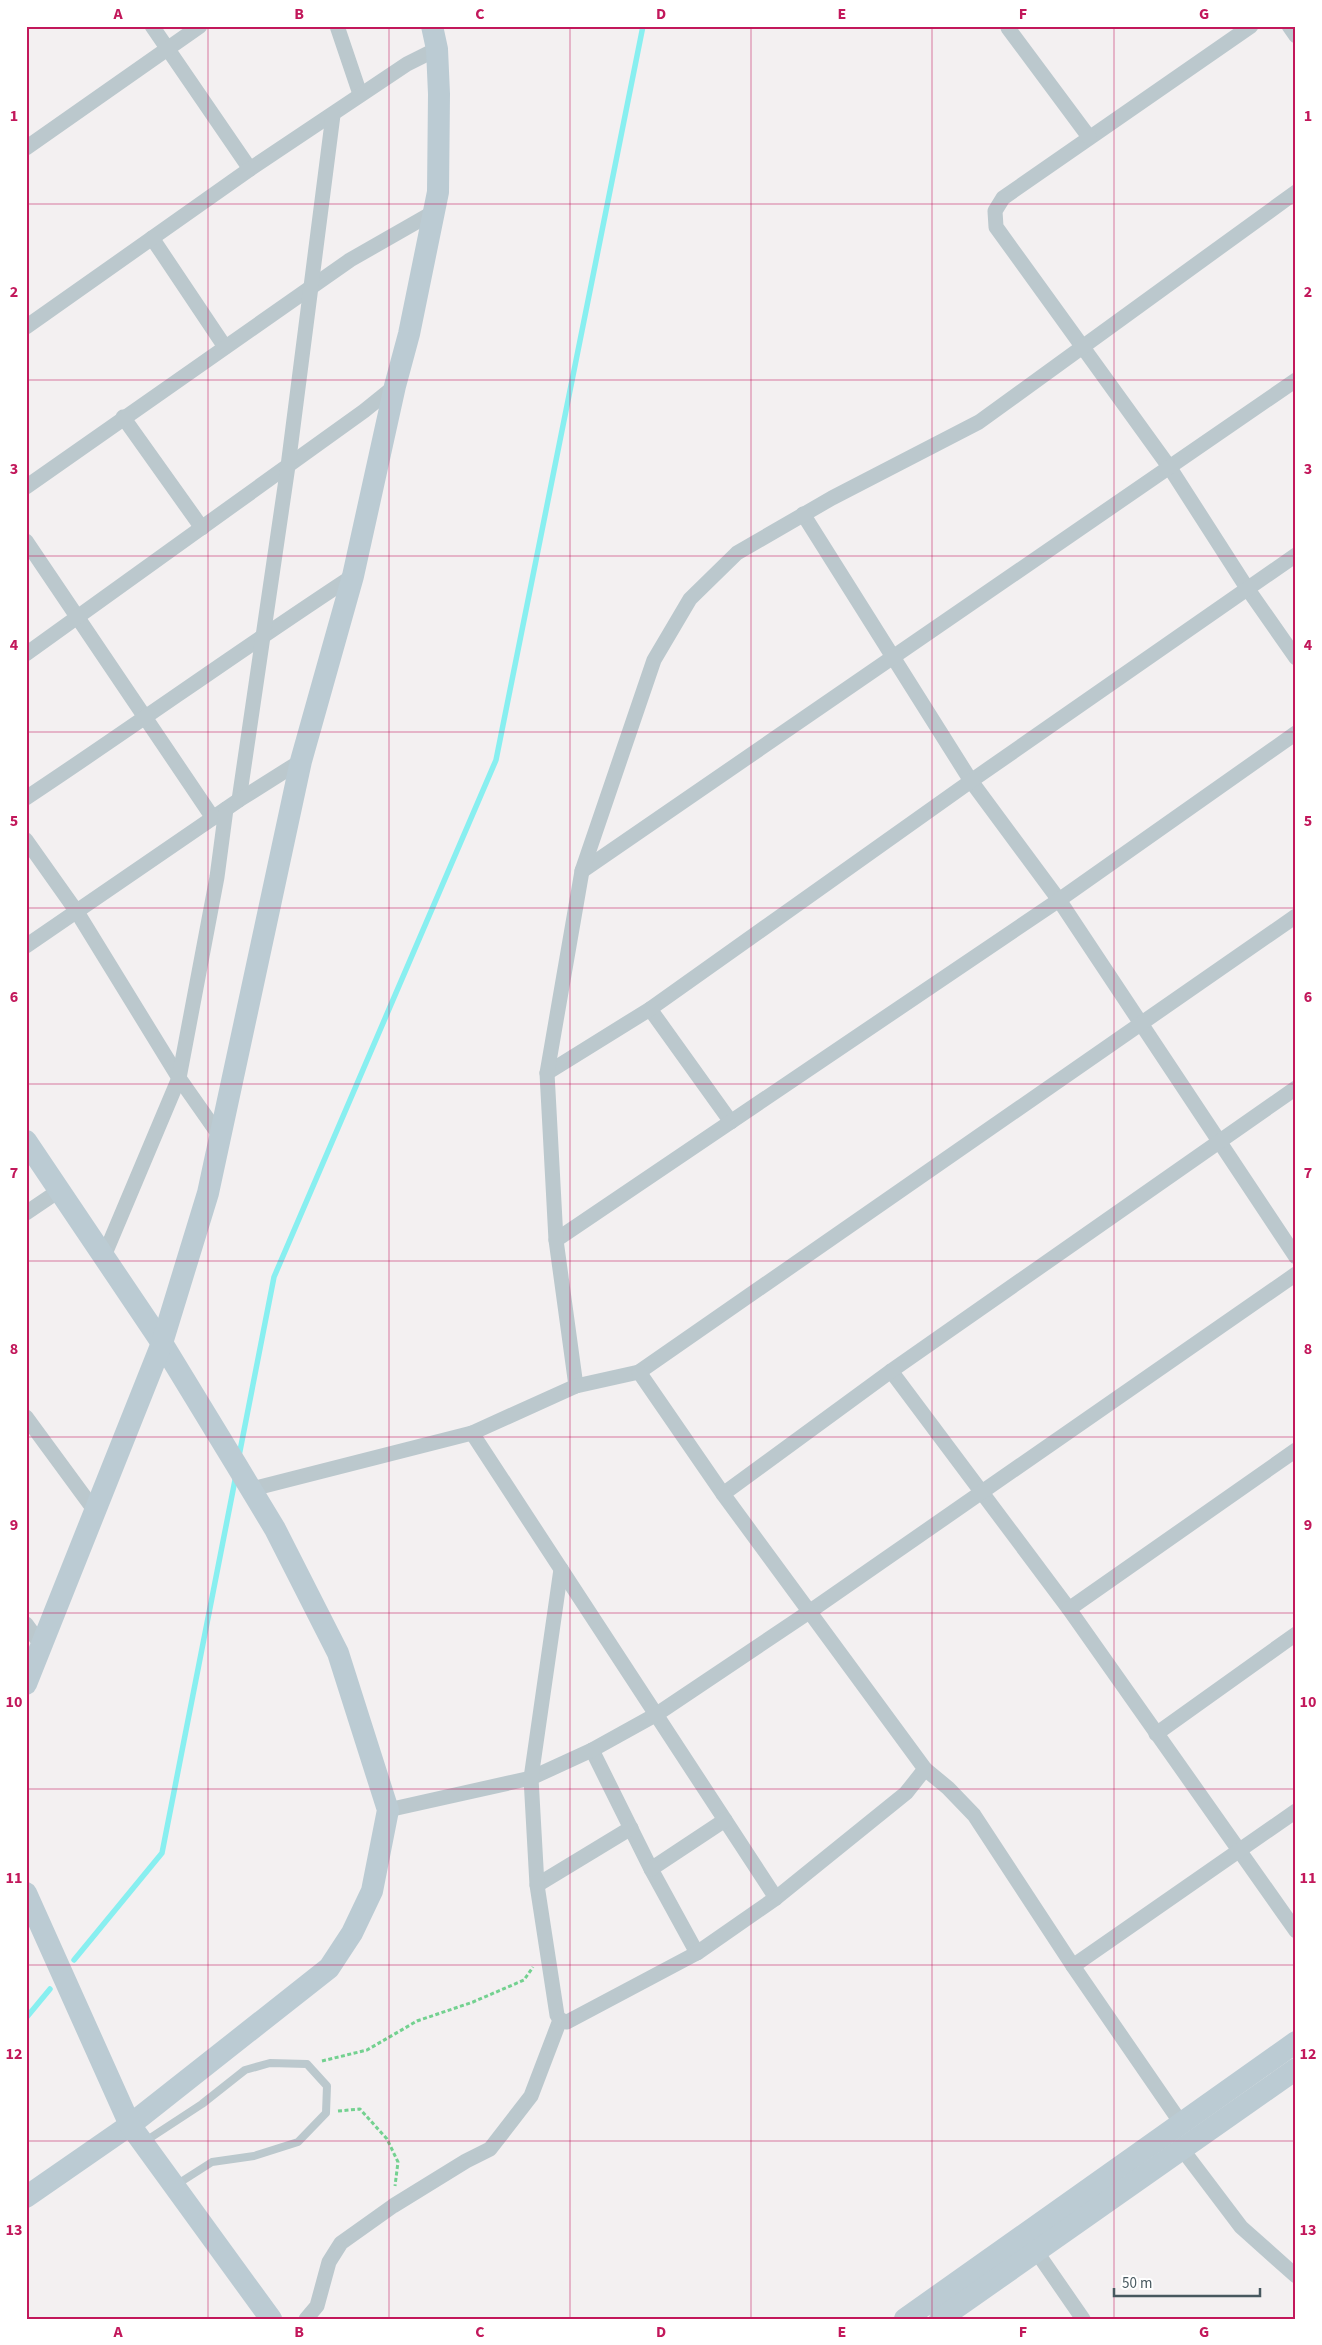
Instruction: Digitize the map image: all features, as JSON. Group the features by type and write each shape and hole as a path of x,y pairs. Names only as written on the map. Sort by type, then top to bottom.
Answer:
{"street":[{"path":"152,26 250,169"},
{"path":"26,148 200,26"},
{"path":"337,26 360,94"},
{"path":"26,1684 162,1343 208,1193 301,761 353,576 395,386 409,334 438,192 437,49 432,26"},
{"path":"1251,26 1003,198 995,211 996,227 1170,468 1247,588 1296,658"},
{"path":"1289,26 1296,36"},
{"path":"1008,28 1089,137"},
{"path":"27,326 360,94 407,64 437,49"},
{"path":"104,1256 179,1078 264,634 288,466 332,114"},
{"path":"576,1386 556,1240 547,1073 582,871 654,660 690,599 737,553 803,514 979,422 1296,192"},
{"path":"26,487 123,417 350,260 434,212"},
{"path":"152,238 226,347"},
{"path":"582,871 1296,380"},
{"path":"26,654 288,466 395,386"},
{"path":"123,417 202,528"},
{"path":"803,514 970,781 1059,900 1296,1257"},
{"path":"26,541 213,818"},
{"path":"547,1073 650,1009 970,781 1296,555"},
{"path":"26,798 147,718 264,634 353,576"},
{"path":"556,1240 1059,900 1296,733"},
{"path":"26,946 232,805 301,761"},
{"path":"26,840 77,912 179,1078 219,1135"},
{"path":"252,1489 472,1434 576,1386 639,1372 1296,916"},
{"path":"650,1009 731,1122"},
{"path":"723,1494 891,1371 1296,1088"},
{"path":"26,1141 162,1343 280,1538 338,1653 388,1810 372,1891 352,1933 329,1968 136,2134 26,2197"},
{"path":"26,1213 60,1190"},
{"path":"388,1810 531,1778 592,1750 657,1714 809,1612 1296,1274"},
{"path":"891,1371 1069,1608 1238,1852 1296,1931"},
{"path":"639,1372 723,1494 925,1768 974,1815 1073,1966 1181,2123"},
{"path":"26,1417 94,1511"},
{"path":"472,1434 776,1898"},
{"path":"1069,1608 1296,1450"},
{"path":"561,1569 531,1778 538,1885 557,2015 560,2020 567,2022 698,1953 776,1898 906,1793 925,1768"},
{"path":"26,1624 42,1646"},
{"path":"1156,1734 1296,1634"},
{"path":"592,1750 651,1869 698,1953"},
{"path":"1073,1966 1296,1811"},
{"path":"651,1869 725,1820"},
{"path":"538,1885 631,1828"},
{"path":"26,1892 136,2134 271,2319"},
{"path":"306,2319 317,2306 329,2262 341,2243 393,2206 466,2161 490,2149 531,2096 560,2020"},
{"path":"905,2319 1296,2042"},
{"path":"940,2319 1296,2070"},
{"path":"1182,2149 1241,2227 1296,2276"},
{"path":"1036,2252 1083,2319"}],"lane":[{"path":"136,2134 202,2104 245,2070 270,2063 307,2064 327,2086 326,2113 298,2142 254,2156 212,2162 174,2186"}],"path":[{"path":"307,2064 367,2050 417,2021 473,2002 524,1980 547,1949"},
{"path":"326,2113 360,2110 387,2139 398,2162 393,2206"}],"waterway":[{"path":"239,1456 274,1277 496,760 643,26"},
{"path":"74,1960 162,1853 236,1475"},
{"path":"26,2018 50,1989"}]}
